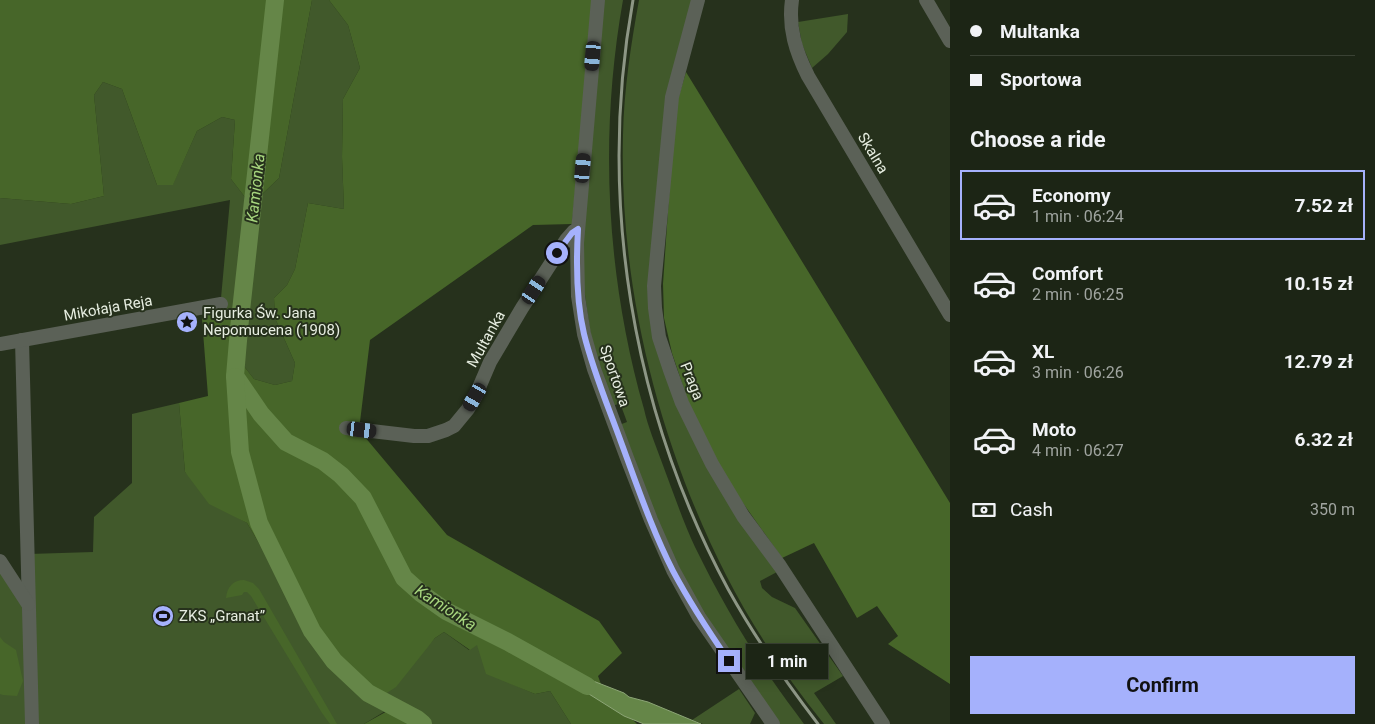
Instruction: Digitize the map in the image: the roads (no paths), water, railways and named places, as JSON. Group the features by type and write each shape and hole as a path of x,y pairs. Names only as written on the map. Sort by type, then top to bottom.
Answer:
{"street":[{"name":"Sportowa","path":"598,0 578,229 578,296 584,334 594,369 650,520 673,570 699,617 773,724"},
{"name":"Praga","path":"698,0 672,98 654,286 659,337 682,403 712,464 743,516 780,566 882,724"},
{"name":"Skalna","path":"792,0 790,8 794,46 808,76 950,315"},
{"path":"926,0 950,40"},
{"name":"Multanka","path":"346,428 428,436 454,426 475,397 490,362 522,308 566,240 578,229"},
{"name":"Mikołaja Reja","path":"0,344 221,304"},
{"path":"22,340 32,724"},
{"path":"0,561 28,605"}],"waterway":[{"name":"Kamionka","path":"275,0 235,376 261,414 286,442 323,461 341,475 363,498 404,578 422,594 446,611 508,642 587,686"},
{"name":"Kamionka","path":"235,377 240,452 259,523 312,631 334,661 368,693 423,724"}],"railway":[{"path":"633,0 623,75 619,151 622,227 631,302 646,377 668,450 695,521 728,589 770,658 818,724"}],"place":[{"name":"Figurka Św. Jana Nepomucena (1908)","path":"187,322"},
{"name":"ZKS „Granat”","path":"163,616"}]}
